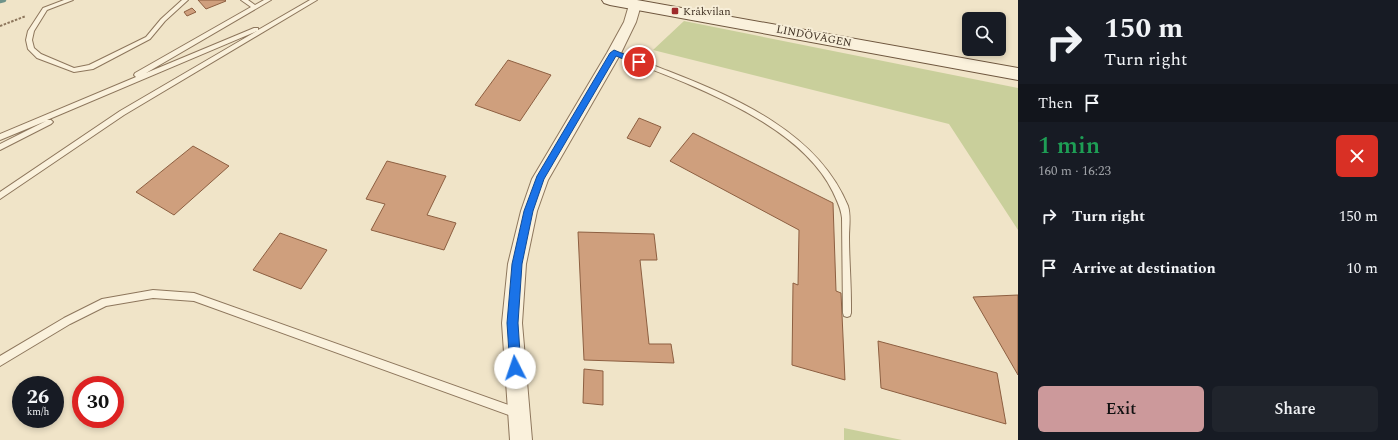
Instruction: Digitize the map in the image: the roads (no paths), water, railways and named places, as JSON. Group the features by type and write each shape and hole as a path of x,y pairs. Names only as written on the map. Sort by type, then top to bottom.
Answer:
{"main road":[{"name":"LINDÖVÄGEN","path":"610,0 1018,74"}],"street":[{"path":"521,440 512,323 517,264 529,211 540,179 614,53 630,22 635,5"}],"lane":[{"path":"70,0 45,9 31,31 29,40 31,49 39,56 74,70 91,67 148,38 163,20 185,0"},
{"path":"244,0 255,7"},
{"path":"0,147 104,94 268,0"},
{"path":"0,196 122,113 314,0"},
{"path":"0,137 288,16"},
{"path":"614,53 704,90 747,110 785,134 823,169 837,189 844,209 847,313"},
{"path":"0,360 67,321 105,302 153,294 194,297 518,413"}],"waterway":[{"path":"0,1 4,0"}],"place":[{"name":"Kråkvilan","path":"675,11"}]}
